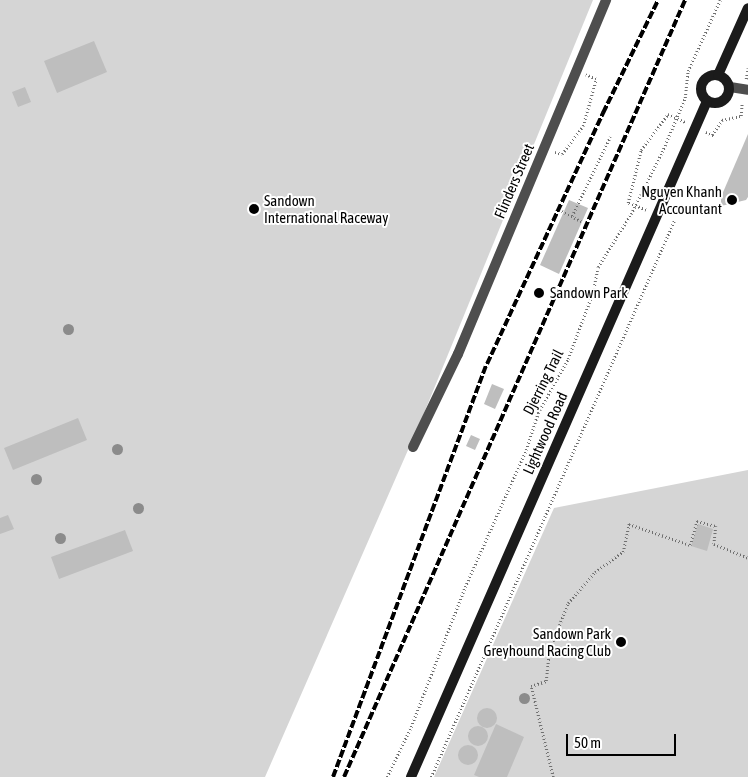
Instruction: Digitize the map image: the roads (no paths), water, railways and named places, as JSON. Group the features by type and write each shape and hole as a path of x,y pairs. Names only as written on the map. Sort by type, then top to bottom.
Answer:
{"main road":[{"path":"718,75 748,8"},
{"path":"709,75 718,75 726,79 730,87 724,100 715,103 706,100 701,92 702,82 709,75"},
{"name":"Lightwood Road","path":"412,777 706,100"}],"street":[{"name":"Flinders Street","path":"413,447 449,373 606,0"},
{"path":"730,87 746,90"}],"railway":[{"path":"333,777 487,364 603,113 658,0"},
{"path":"344,777 685,0"}],"place":[{"name":"Nguyen Khanh Accountant","path":"732,200"},
{"name":"Sandown International Raceway","path":"254,209"},
{"name":"Sandown Park","path":"539,293"},
{"name":"Sandown Park Greyhound Racing Club","path":"621,642"}]}
